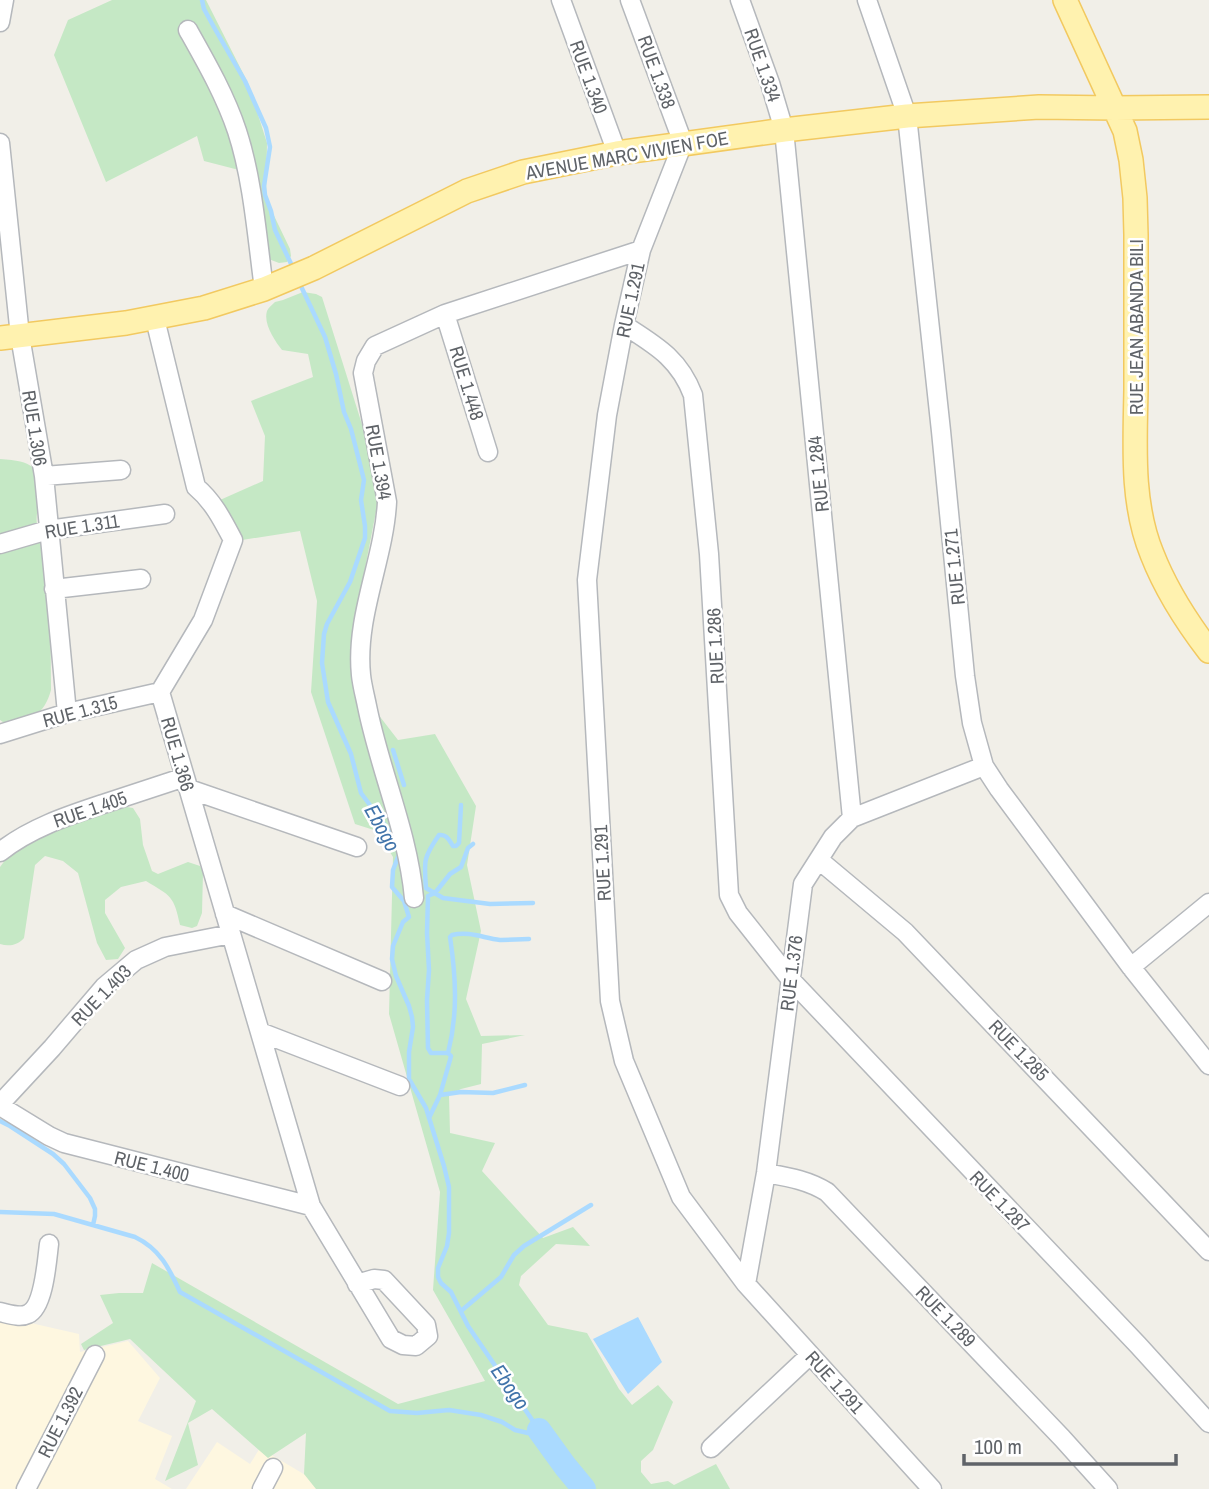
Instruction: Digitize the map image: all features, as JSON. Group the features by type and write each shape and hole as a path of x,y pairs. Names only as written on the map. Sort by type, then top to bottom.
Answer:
{"main road":[{"name":"RUE JEAN ABANDA BILI","path":"1065,0 1125,131 1131,160 1135,198 1135,470 1140,512 1152,553 1168,588 1186,621 1209,651"},
{"name":"AVENUE MARC VIVIEN FOE","path":"10,337 155,319 204,308 271,286 314,268 467,191 523,172 617,153 907,116 1039,107 1209,107"}],"street":[{"path":"0,22 4,0"},
{"name":"RUE 1.340","path":"561,0 617,153"},
{"name":"RUE 1.338","path":"630,0 683,144"},
{"name":"RUE 1.334","path":"740,0 784,130"},
{"name":"RUE 1.271","path":"867,0 907,116 965,676 972,723 984,766 1131,967 1209,1065"},
{"path":"188,30 215,77 237,130 271,286"},
{"name":"RUE 1.284","path":"784,130 852,818"},
{"name":"RUE 1.306","path":"0,143 10,337 44,476 67,713"},
{"name":"RUE 1.291","path":"683,144 641,250 624,325 607,415 587,580 610,1001 624,1061 681,1197 746,1284 932,1489"},
{"name":"RUE 1.394","path":"414,898 404,838 371,726 361,675 363,621 377,567 387,502 363,373 366,361 375,346 445,314 641,250"},
{"name":"RUE 1.448","path":"445,314 488,453"},
{"name":"RUE 1.366","path":"155,319 196,487 204,493 222,518 233,540 203,620 160,692 312,1206 357,1284"},
{"name":"RUE 1.286","path":"624,325 663,350 688,380 693,395 709,554 729,895 738,913 790,979"},
{"path":"44,476 121,470"},
{"name":"RUE 1.311","path":"0,544 48,530 164,514"},
{"path":"54,589 141,579"},
{"name":"RUE 1.315","path":"0,734 67,713 160,692"},
{"name":"RUE 1.376","path":"746,1284 766,1173 803,884 833,837 852,818 984,766"},
{"path":"187,783 357,848"},
{"name":"RUE 1.405","path":"0,852 35,830 67,816 187,783"},
{"name":"RUE 1.285","path":"819,860 905,932 1209,1251"},
{"path":"1131,967 1209,903"},
{"path":"226,914 382,981"},
{"name":"RUE 1.403","path":"0,1105 104,987 136,960 165,947 231,934"},
{"name":"RUE 1.287","path":"790,979 1209,1423"},
{"path":"260,1032 400,1086"},
{"name":"RUE 1.400","path":"0,1105 64,1143 312,1206"},
{"name":"RUE 1.289","path":"766,1173 800,1179 827,1192 1108,1489"},
{"path":"0,1312 27,1315 37,1305 44,1281 49,1244"},
{"name":"RUE 1.392","path":"26,1489 95,1354"},
{"path":"711,1448 810,1354"},
{"path":"262,1489 273,1468"}],"shaded area":[{"path":"0,1316 79,1334 80,1352 128,1341 160,1378 138,1421 172,1436 155,1479 172,1489 0,1489"},
{"path":"217,1442 250,1464 260,1448 317,1482 316,1489 186,1489"}],"green space":[{"path":"112,0 206,0 248,83 267,143 266,199 290,249 291,256 287,262 279,263 266,258 239,170 204,161 197,136 106,182 54,55 68,20"},
{"path":"303,292 322,297 376,469 379,496 351,641 358,702 374,709 398,740 435,734 476,806 467,865 481,931 466,999 481,1036 525,1035 482,1044 481,1084 449,1095 450,1133 495,1143 482,1171 543,1238 573,1227 590,1246 556,1244 521,1276 519,1285 548,1325 587,1333 619,1389 632,1405 658,1385 673,1402 653,1450 641,1461 641,1472 651,1484 668,1481 674,1485 716,1464 730,1489 316,1489 304,1474 306,1433 268,1458 212,1409 188,1423 198,1465 165,1481 196,1401 130,1339 84,1350 81,1344 113,1323 100,1295 143,1293 152,1263 398,1404 485,1381 433,1290 440,1192 389,1014 393,857 377,831 355,824 311,692 317,601 300,531 242,540 223,510 220,500 263,481 265,436 251,401 313,377 308,354 282,350 270,332 266,316 275,302"},
{"path":"0,459 24,463 35,470 38,485 37,524 50,566 51,690 41,711 10,727 0,720"},
{"path":"127,807 133,808 140,819 143,845 152,871 158,874 188,862 200,866 203,872 202,913 197,926 192,928 180,925 176,908 170,898 146,881 121,887 105,900 105,913 125,948 118,959 106,960 97,943 78,873 63,861 45,856 35,865 24,938 13,945 0,944 0,867 17,844 75,822"}],"water":[{"path":"638,1317 662,1362 628,1394 593,1339"}],"waterway":[{"path":"202,0 204,9 245,81 266,128 270,147 265,195 275,230 294,270"},
{"name":"Ebogo","path":"0,1212 54,1214 135,1237 157,1253 168,1267 180,1292 390,1411 417,1413 449,1410 481,1415 528,1433 539,1430 468,1326 451,1292 438,1277 438,1268 449,1233 449,1187 426,1108 409,1079 412,1017 392,959 393,946 403,922 409,917 404,901 392,887 393,870 400,852 387,828 361,793 351,754 328,702 322,663 327,624 350,582 365,538 361,500 364,480 325,337 299,282"},
{"path":"393,750 404,785"},
{"path":"461,805 459,843 453,846 446,836 439,835 426,860 426,888 443,898 490,904 533,903"},
{"path":"448,1053 431,1053 428,1048 428,896 435,893 450,874 461,867 468,848 473,844"},
{"path":"429,1118 440,1095 451,1056 448,1053 455,995 450,937 465,934 500,940"},
{"path":"501,940 529,939"},
{"path":"440,1095 461,1092 493,1093 525,1085"},
{"path":"0,1121 53,1154 64,1164 90,1198 95,1209 93,1225"},
{"path":"461,1311 501,1277 514,1255 524,1246 591,1205"},
{"name":"Ebogo","path":"539,1430 584,1489"}]}
